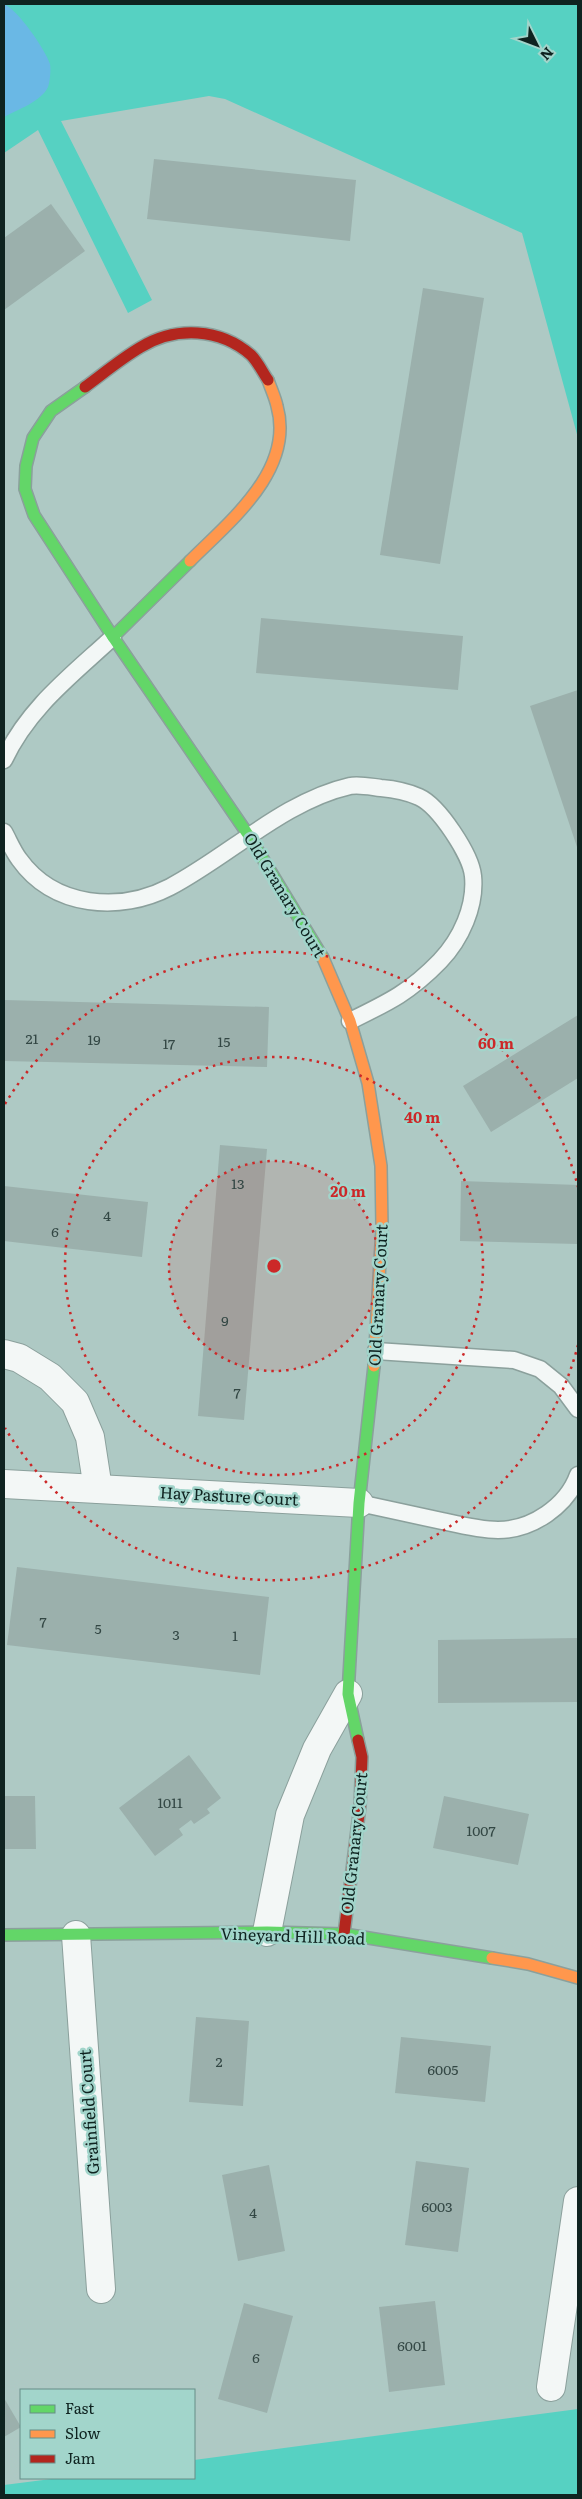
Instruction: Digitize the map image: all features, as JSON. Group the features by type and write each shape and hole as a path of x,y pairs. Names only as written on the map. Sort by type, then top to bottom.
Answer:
{"street":[{"name":"Old Granary Court","path":"113,637 239,512 259,487 276,457 279,431 278,406 268,380 252,356 229,340 200,332 176,333 142,346 51,410 33,438 26,466 26,489 34,514 113,637 250,836 328,966 350,1022 368,1082 381,1166 382,1227 376,1352 359,1503 348,1694 362,1756 360,1806 344,1934"},
{"path":"4,1354 19,1358 50,1377 75,1402 90,1437 98,1490"},
{"name":"Hay Pasture Court","path":"4,1484 359,1503"},
{"name":"Old Granary Court","path":"267,1932 290,1815 317,1749 348,1694"},
{"name":"Vineyard Hill Road","path":"4,1935 267,1932 344,1934 528,1964 578,1978"},
{"name":"Grainfield Court","path":"76,1935 101,2289"},
{"path":"550,2387 578,2201"}],"lane":[{"path":"4,760 15,736 33,712 113,637"},
{"path":"4,832 19,860 42,882 70,898 99,904 136,900 170,887 311,800 352,785 387,789 420,797 442,817 461,846 473,874 473,900 464,925 446,954 421,980 398,998 350,1022"},
{"path":"376,1352 514,1360 540,1369 561,1386 578,1408"},
{"path":"359,1503 461,1525 499,1530 527,1526 551,1511 572,1491 578,1475"}],"green space":[{"path":"4,4 578,4 578,438 522,233 225,99 209,96 61,121 152,300 128,313 38,130 4,153"},
{"path":"578,2409 578,2495 4,2495 4,2485 51,2479 195,2479 195,2460"}],"water":[{"path":"4,4 16,14 37,40 50,64 50,79 48,87 40,97 29,105 4,117"}],"building":[{"path":"154,159 356,180 350,241 147,219"},
{"path":"51,204 85,251 4,310 4,238"},
{"path":"423,288 484,298 440,564 380,555"},
{"path":"261,618 463,636 458,690 256,673"},
{"path":"578,690 578,850 530,706"},
{"path":"4,1000 269,1007 267,1067 4,1061"},
{"path":"578,1015 578,1078 491,1132 463,1086"},
{"path":"220,1145 267,1149 244,1420 198,1416"},
{"path":"461,1181 578,1185 578,1244 460,1241"},
{"path":"4,1186 148,1202 142,1257 4,1241"},
{"path":"17,1567 269,1597 260,1675 7,1645"},
{"path":"578,1638 578,1702 438,1703 438,1640"},
{"path":"189,1755 221,1798 207,1809 210,1813 194,1824 191,1820 179,1829 183,1835 155,1856 119,1808"},
{"path":"4,1796 35,1796 36,1849 4,1849"},
{"path":"444,1796 529,1814 518,1865 433,1848"},
{"path":"196,2017 249,2021 243,2106 189,2102"},
{"path":"401,2037 491,2046 485,2102 395,2093"},
{"path":"416,2161 469,2168 458,2252 405,2245"},
{"path":"269,2165 285,2251 238,2261 222,2175"},
{"path":"435,2301 445,2385 389,2392 379,2307"},
{"path":"244,2303 293,2316 267,2413 218,2399"},
{"path":"4,2398 20,2428 4,2437"}],"traffic: fast":[{"path":"85,387 51,411 33,438 26,466 25,489 34,515 113,637"},
{"path":"190,561 113,637 249,836 323,958"},
{"path":"358,1740 348,1694 359,1503 374,1366"},
{"path":"4,1935 267,1932 344,1934 492,1958"}],"traffic: slow":[{"path":"190,561 240,511 268,473 277,452 280,429 277,406 268,380"},
{"path":"323,958 350,1021 368,1083 381,1166 382,1227 374,1366"},
{"path":"492,1958 528,1964 578,1978"}],"traffic: jam":[{"path":"85,387 141,347 155,340 183,333 212,335 226,339 239,346 254,358 268,380"},
{"path":"344,1934 360,1806 362,1757 358,1740"}]}
